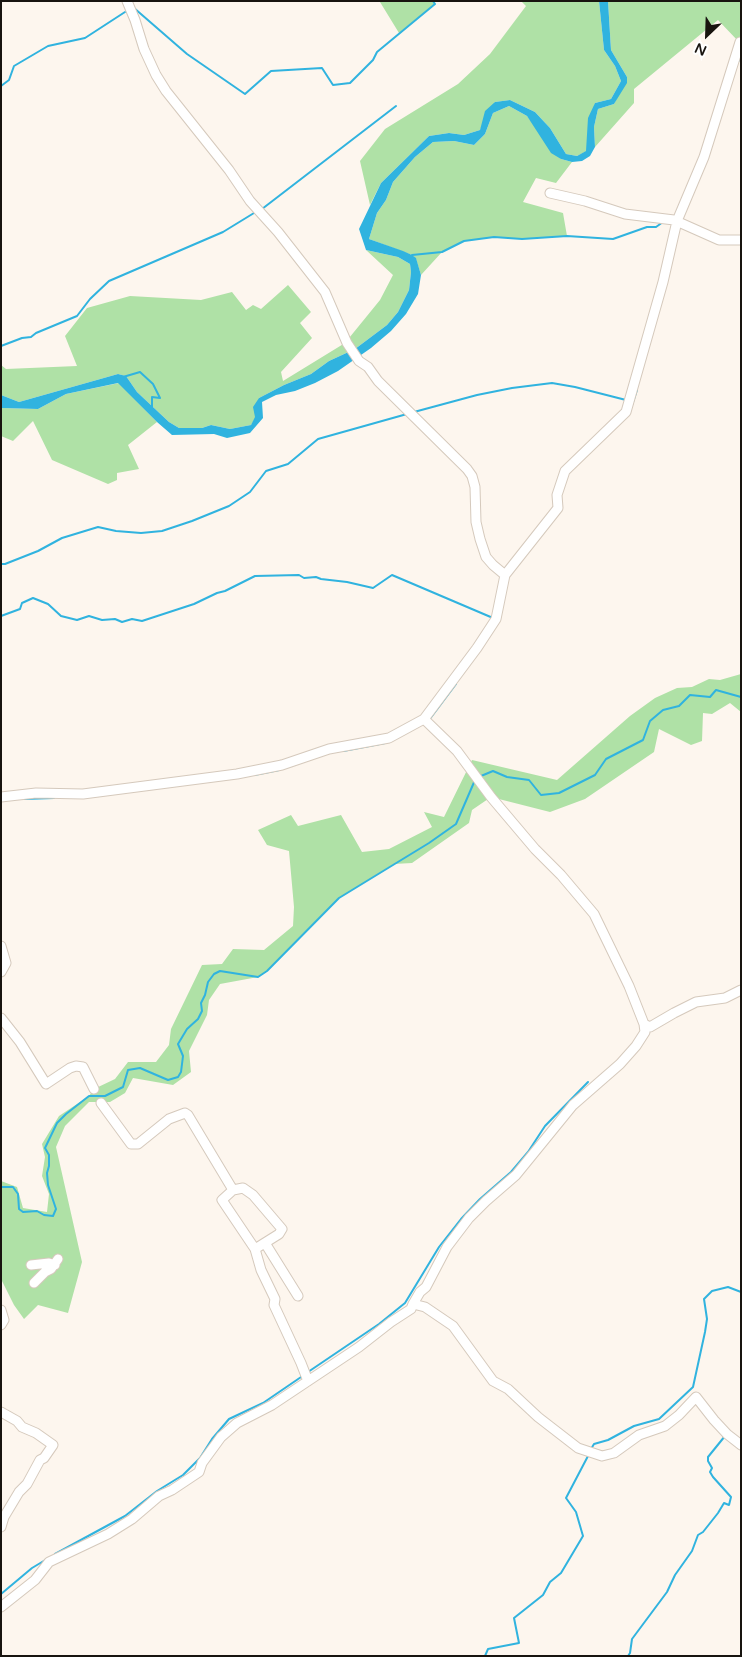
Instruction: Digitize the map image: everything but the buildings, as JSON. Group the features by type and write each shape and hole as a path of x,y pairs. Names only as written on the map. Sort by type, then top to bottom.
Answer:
{"street":[{"path":"127,1 144,49 166,91 229,170 250,201 278,232 325,292 350,348 358,361 368,367 393,396 472,476 475,487 476,522 480,540 486,557 505,576"},
{"path":"1,797 36,793 82,794 237,774 282,765 329,749 389,738 424,719 477,648 496,618 505,576 558,508 558,495 565,471 626,412 663,282 677,221 704,157 740,42"},
{"path":"550,193 585,201 625,214 677,221 719,240 741,240"},
{"path":"1,1607 35,1580 49,1562 124,1524 159,1496 172,1490 199,1472 202,1463 221,1437 237,1423 272,1406 411,1310 420,1292 426,1286 447,1247 457,1233 486,1201 516,1175 573,1105 620,1064 636,1046 645,1032 644,1024 629,986 594,914 491,797 457,750 424,719"},
{"path":"1,946 6,962 1,972"},
{"path":"644,1024 650,1028 696,1002 725,998 741,990"},
{"path":"1,1018 20,1042 46,1084 76,1066 83,1067 94,1089"},
{"path":"101,1103 131,1144 138,1144 169,1119 185,1113 233,1190"},
{"path":"256,1249 279,1234 282,1229 253,1195 243,1188 233,1190 222,1200 256,1249 261,1270 275,1299 274,1305 308,1381"},
{"path":"265,1243 298,1296"},
{"path":"31,1265 57,1262 34,1283"},
{"path":"413,1304 425,1307 453,1326 493,1381 508,1389 538,1417 578,1448 602,1456 614,1453 639,1434 665,1426 696,1398 727,1434 741,1445"},
{"path":"1,1310 4,1320 1,1325"},
{"path":"1,1412 18,1421 22,1427 36,1433 53,1445 40,1460 34,1474 14,1500 4,1517 1,1527"}],"green space":[{"path":"381,1 433,1 435,4 399,33"},
{"path":"521,1 599,1 604,50 615,66 621,81 611,99 595,103 587,151 577,156 566,154 550,128 535,112 510,100 495,102 480,130 464,135 449,133 429,136 381,183 370,205 360,161 385,129 458,84 490,54 526,6"},
{"path":"608,1 741,1 741,38 739,42 718,20 634,89 634,103 595,147 594,127 598,109 614,104 627,77 611,50"},
{"path":"509,106 527,116 561,159 572,162 556,183 536,178 523,202 563,213 567,236 522,239 494,237 464,241 442,252 421,275 416,259 412,255 369,239 377,213 386,200 393,182 415,157 433,142 454,141 474,145 485,134 493,113"},
{"path":"366,250 398,257 410,264 409,290 398,312 387,325 355,349 329,361 311,374 259,398 256,417 251,425 230,429 211,425 202,428 179,428 169,422 137,392 126,376 118,374 19,402 1,395 1,365 6,369 77,366 65,336 87,308 130,296 201,300 232,292 246,310 253,305 261,309 288,285 311,312 300,323 312,338 281,372 283,381 345,343 380,300 393,275"},
{"path":"119,383 157,422 128,445 139,469 117,473 117,480 108,484 52,460 33,421 13,441 1,436 1,408 38,409 66,394"},
{"path":"741,674 741,712 730,703 712,714 703,713 702,741 691,745 659,729 654,752 585,799 550,812 491,797 472,810 469,823 412,863 394,864 339,898 267,971 258,977 220,984 209,1000 207,1015 189,1051 191,1072 173,1085 133,1078 125,1093 110,1102 89,1102 65,1126 56,1147 82,1262 68,1313 38,1305 24,1319 14,1305 1,1279 1,1181 17,1187 23,1208 47,1212 49,1194 42,1176 45,1157 42,1144 59,1116 89,1096 94,1089 115,1079 128,1062 156,1062 169,1045 171,1029 202,965 222,964 233,949 264,950 293,926 294,907 289,851 267,845 258,830 291,815 298,826 341,815 362,852 389,849 432,827 424,812 444,817 472,760 557,780 630,716 655,698 677,688 692,687 709,679 720,680"}],"water":[{"path":"599,1 608,1 611,50 627,77 627,83 614,104 598,109 594,127 595,147 590,156 582,161 572,162 561,159 551,153 527,116 509,106 493,113 485,134 474,145 454,141 433,142 415,157 393,182 386,200 377,213 369,239 403,251 416,258 421,275 418,294 406,314 391,331 371,348 338,371 315,383 295,391 276,395 262,402 263,418 250,433 227,438 214,434 172,435 118,383 66,394 38,409 1,408 1,395 19,402 118,374 126,376 137,392 169,422 179,428 202,428 211,425 230,429 251,425 255,417 253,407 259,398 311,374 329,361 355,349 387,325 398,312 409,290 410,264 398,257 366,250 359,229 381,183 429,136 449,133 464,135 480,130 485,111 495,102 510,100 535,112 550,128 566,154 577,156 586,151 588,118 595,103 611,99 621,81 615,66 604,50"}],"waterway":[{"path":"134,8 187,54 245,94 271,71 322,68 333,85 350,83 373,60 377,52 435,4 433,1"},
{"path":"1,86 9,80 14,66 48,46 85,38 125,12"},
{"path":"738,62 741,55"},
{"path":"262,209 396,106"},
{"path":"1,346 22,338 31,337 36,333 77,316 90,299 109,281 223,232 254,213"},
{"path":"411,257 412,255 442,252 464,241 494,237 522,239 567,236 613,239 647,227 656,227 663,222"},
{"path":"123,377 140,372 153,384 160,398 152,397 152,407"},
{"path":"414,412 477,395 552,383 626,400"},
{"path":"632,405 637,390"},
{"path":"1,564 38,551 62,538 98,527 141,533 162,531 192,521 229,506 250,492 266,471 288,464 318,439 407,414"},
{"path":"1,616 20,609 22,603 33,598 48,604 61,616 77,620 89,616 102,620 115,619 122,622 132,619 142,621 194,604 255,576 299,575 304,578 316,577 373,588 392,575 493,618"},
{"path":"429,720 456,684"},
{"path":"481,776 493,771 507,777 529,780 541,795 559,793 595,775 606,759 643,740 650,721 663,710 679,706 690,695 710,697 716,690 741,697"},
{"path":"343,751 385,743"},
{"path":"254,775 279,770"},
{"path":"1,1187 13,1187 18,1194 19,1209 23,1212 37,1211 44,1215 53,1216 56,1209 48,1185 49,1155 45,1148 57,1123 89,1096 105,1096 123,1087 128,1070 140,1068 168,1080 178,1077 181,1072 183,1056 178,1044 187,1029 198,1019 202,1011 201,1003 208,982 214,974 220,971 258,977 267,971 339,898 429,843 456,824 475,780"},
{"path":"24,799 54,798"},
{"path":"308,1372 379,1324 405,1303 439,1247 461,1219 480,1199 511,1172 528,1152 545,1126 588,1082"},
{"path":"591,1449 594,1444 608,1440 634,1426 659,1419 693,1387 707,1319 704,1299 712,1291 728,1287 741,1292"},
{"path":"55,1554 125,1516 157,1491 183,1475 200,1458 212,1439 229,1419 263,1403 304,1375"},
{"path":"628,1656 632,1639 667,1592 675,1575 692,1551 698,1535 703,1532 724,1503 729,1505 731,1497 713,1477 710,1472 712,1468 708,1461 708,1457 725,1436"},
{"path":"485,1656 488,1649 519,1643 514,1618 543,1595 550,1582 561,1573 583,1536 576,1512 566,1498 588,1456"},
{"path":"1,1594 32,1568 47,1559"}]}
